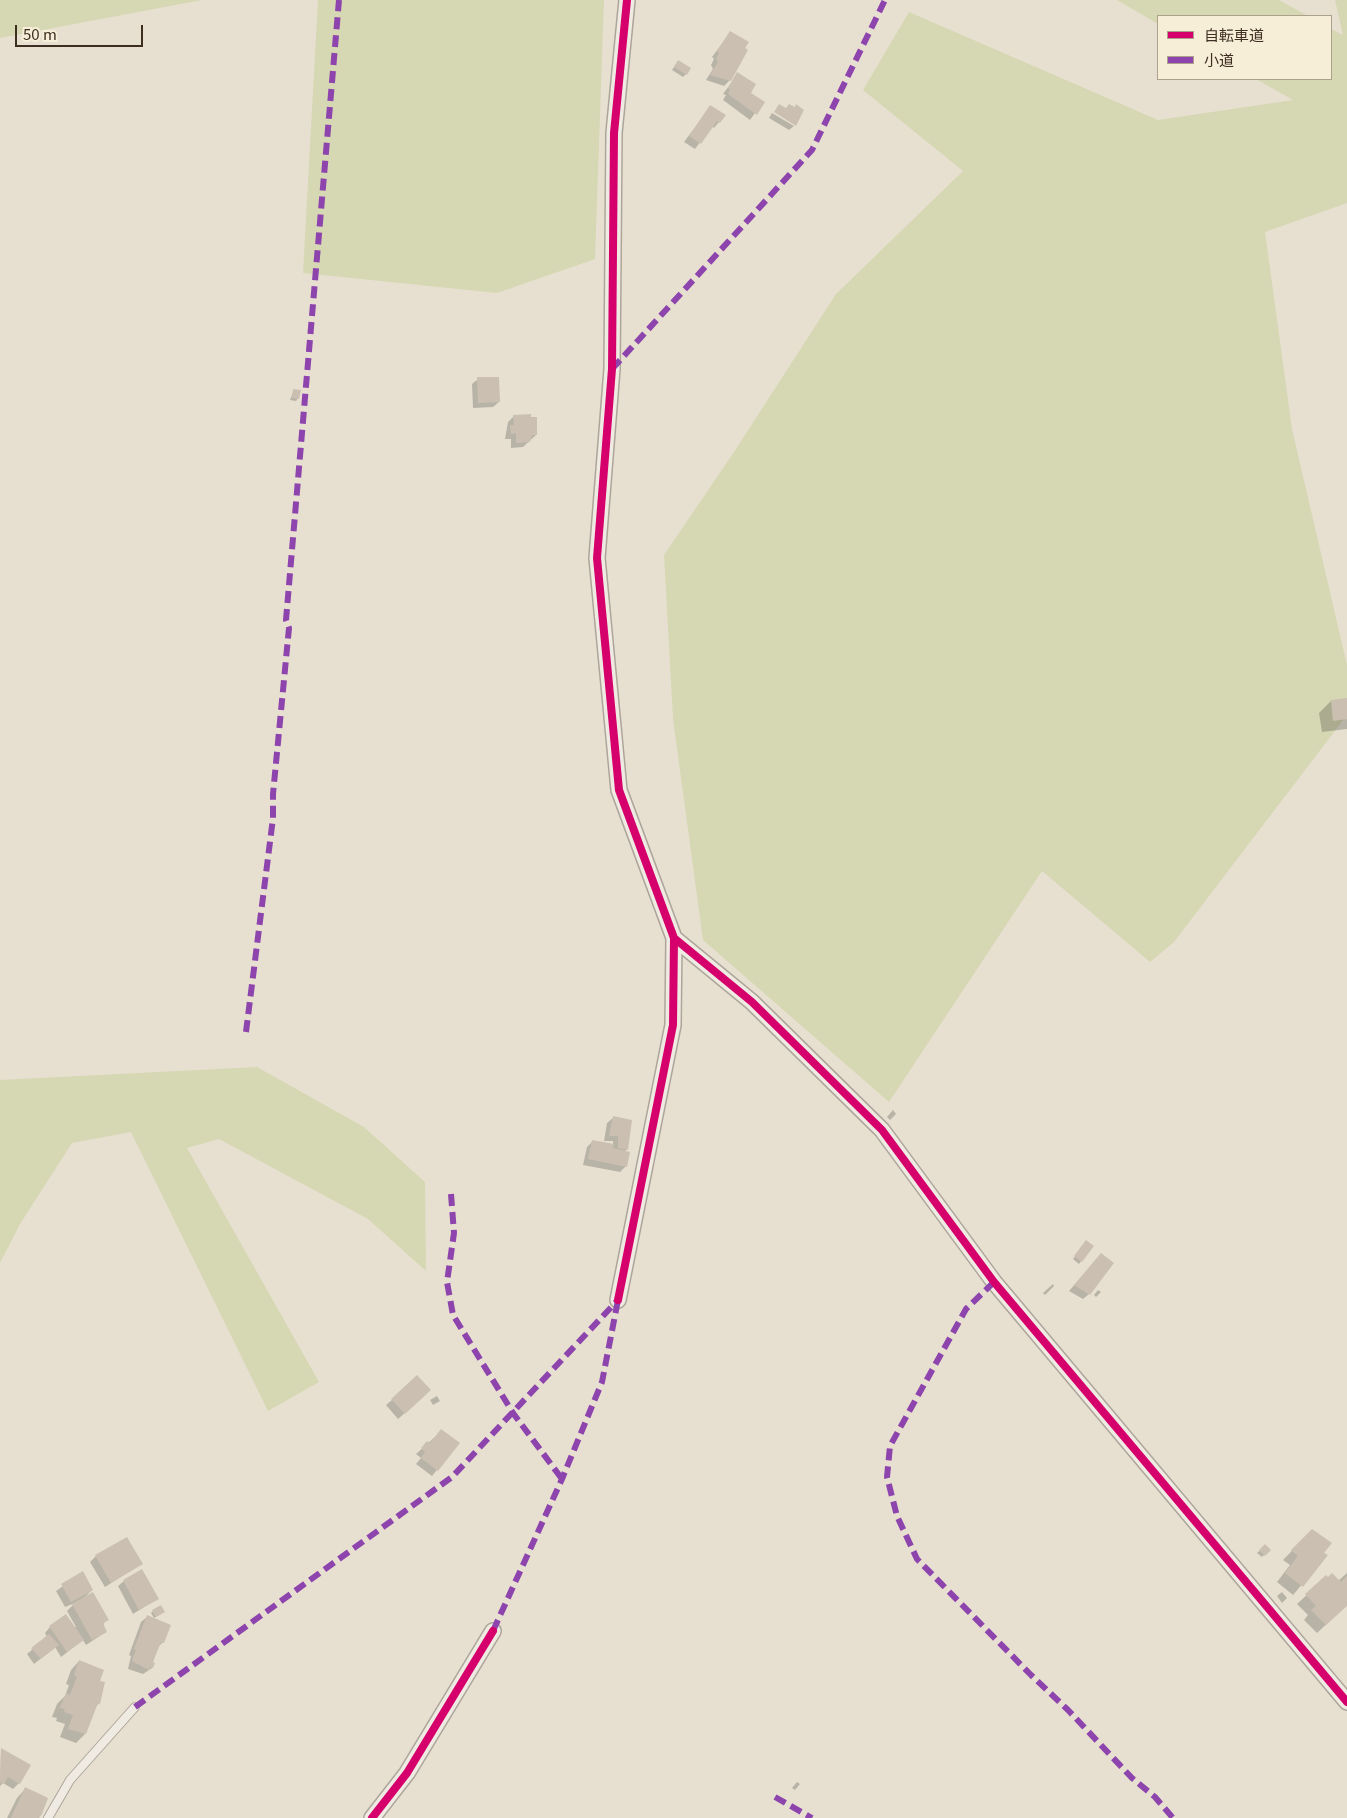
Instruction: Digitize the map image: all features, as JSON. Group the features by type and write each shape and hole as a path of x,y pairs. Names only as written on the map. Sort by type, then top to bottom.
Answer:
{"street":[{"path":"618,1300 673,1025 674,938 619,790 597,558 612,369 614,133 626,0"},
{"path":"674,938 752,1002 882,1130 994,1282 1347,1702"},
{"path":"372,1818 407,1773 493,1631"}],"lane":[{"path":"48,1818 70,1780 135,1707"}],"green space":[{"path":"0,0 202,0 0,38"},
{"path":"318,0 604,0 595,259 497,293 303,273"},
{"path":"1117,0 1279,0 1306,15 1157,15 1157,23"},
{"path":"1335,0 1347,0 1347,203 1265,232 1292,429 1347,665 1347,715 1174,942 1150,962 1042,871 889,1102 703,940 673,719 664,555 734,452 836,294 963,171 863,90 909,12 1158,120 1293,100 1258,80 1332,80 1332,30 1343,35"},
{"path":"257,1067 364,1127 425,1182 426,1271 368,1219 219,1139 187,1148 319,1382 268,1411 131,1132 72,1143 20,1224 0,1263 0,1080"}],"building":[{"path":"730,31 749,42 745,48 748,50 731,81 710,75 718,62 716,59 719,53 717,51"},
{"path":"678,60 691,68 687,75 674,67"},
{"path":"737,72 756,84 751,93 765,102 757,115 728,94 730,89 728,88"},
{"path":"779,104 786,108 789,104 795,107 796,104 804,110 796,126 774,112"},
{"path":"710,105 726,115 720,123 717,121 701,144 689,136"},
{"path":"477,377 499,377 500,402 478,403"},
{"path":"293,389 301,390 299,399 292,398"},
{"path":"531,414 531,417 537,417 537,435 532,435 530,442 516,443 516,433 511,434 510,425 514,425 513,415"},
{"path":"1347,698 1347,719 1333,721 1331,700"},
{"path":"613,1116 632,1120 628,1150 618,1148 618,1136 609,1136"},
{"path":"592,1140 614,1144 613,1148 630,1152 627,1167 588,1159"},
{"path":"1086,1240 1094,1246 1082,1262 1074,1256"},
{"path":"1101,1253 1114,1263 1090,1295 1074,1285"},
{"path":"417,1375 431,1390 405,1414 391,1399"},
{"path":"441,1429 460,1443 438,1471 421,1458 425,1452 421,1448 427,1441 430,1443"},
{"path":"1312,1529 1332,1543 1324,1553 1328,1555 1303,1587 1285,1573 1298,1556 1291,1550"},
{"path":"127,1537 143,1564 111,1583 95,1555"},
{"path":"1265,1544 1271,1550 1265,1556 1259,1550"},
{"path":"142,1569 159,1599 139,1610 123,1580"},
{"path":"83,1571 93,1590 71,1602 61,1584"},
{"path":"1332,1573 1341,1582 1347,1576 1347,1606 1326,1625 1311,1610 1316,1606 1305,1594 1326,1575 1328,1577"},
{"path":"93,1592 109,1620 103,1623 107,1632 92,1640 72,1604"},
{"path":"161,1605 165,1612 156,1617 152,1610"},
{"path":"66,1614 84,1640 67,1652 49,1626"},
{"path":"147,1615 171,1625 164,1643 161,1642 153,1662 155,1663 153,1668 150,1667 149,1670 132,1661 136,1650 134,1649"},
{"path":"49,1634 59,1645 41,1659 31,1648"},
{"path":"79,1660 104,1670 100,1681 105,1682 100,1704 98,1703 86,1734 68,1729 73,1715 64,1712 65,1709 60,1708 66,1693 70,1695 77,1677 74,1675"},
{"path":"1,1748 31,1765 20,1784 8,1777 4,1784 0,1782"},
{"path":"25,1787 48,1798 42,1814 39,1818 11,1818"}],"marked path":[{"path":"246,1032 273,818 273,794 289,628 286,620 339,0"},
{"path":"612,369 812,150 885,0"},
{"path":"451,1194 454,1233 447,1282 453,1315 513,1413 562,1479"},
{"path":"994,1282 966,1309 890,1446 887,1477 897,1516 917,1559 1068,1710 1132,1778 1155,1797 1173,1818"},
{"path":"493,1631 562,1479 602,1382 618,1300"},
{"path":"135,1707 452,1477 618,1300"},
{"path":"775,1797 812,1818"}],"cycle path":[{"path":"618,1300 673,1025 674,938 619,790 597,558 612,369 614,133 627,0"},
{"path":"674,938 752,1002 882,1130 994,1282 1347,1702"},
{"path":"372,1818 407,1773 493,1631"}]}
